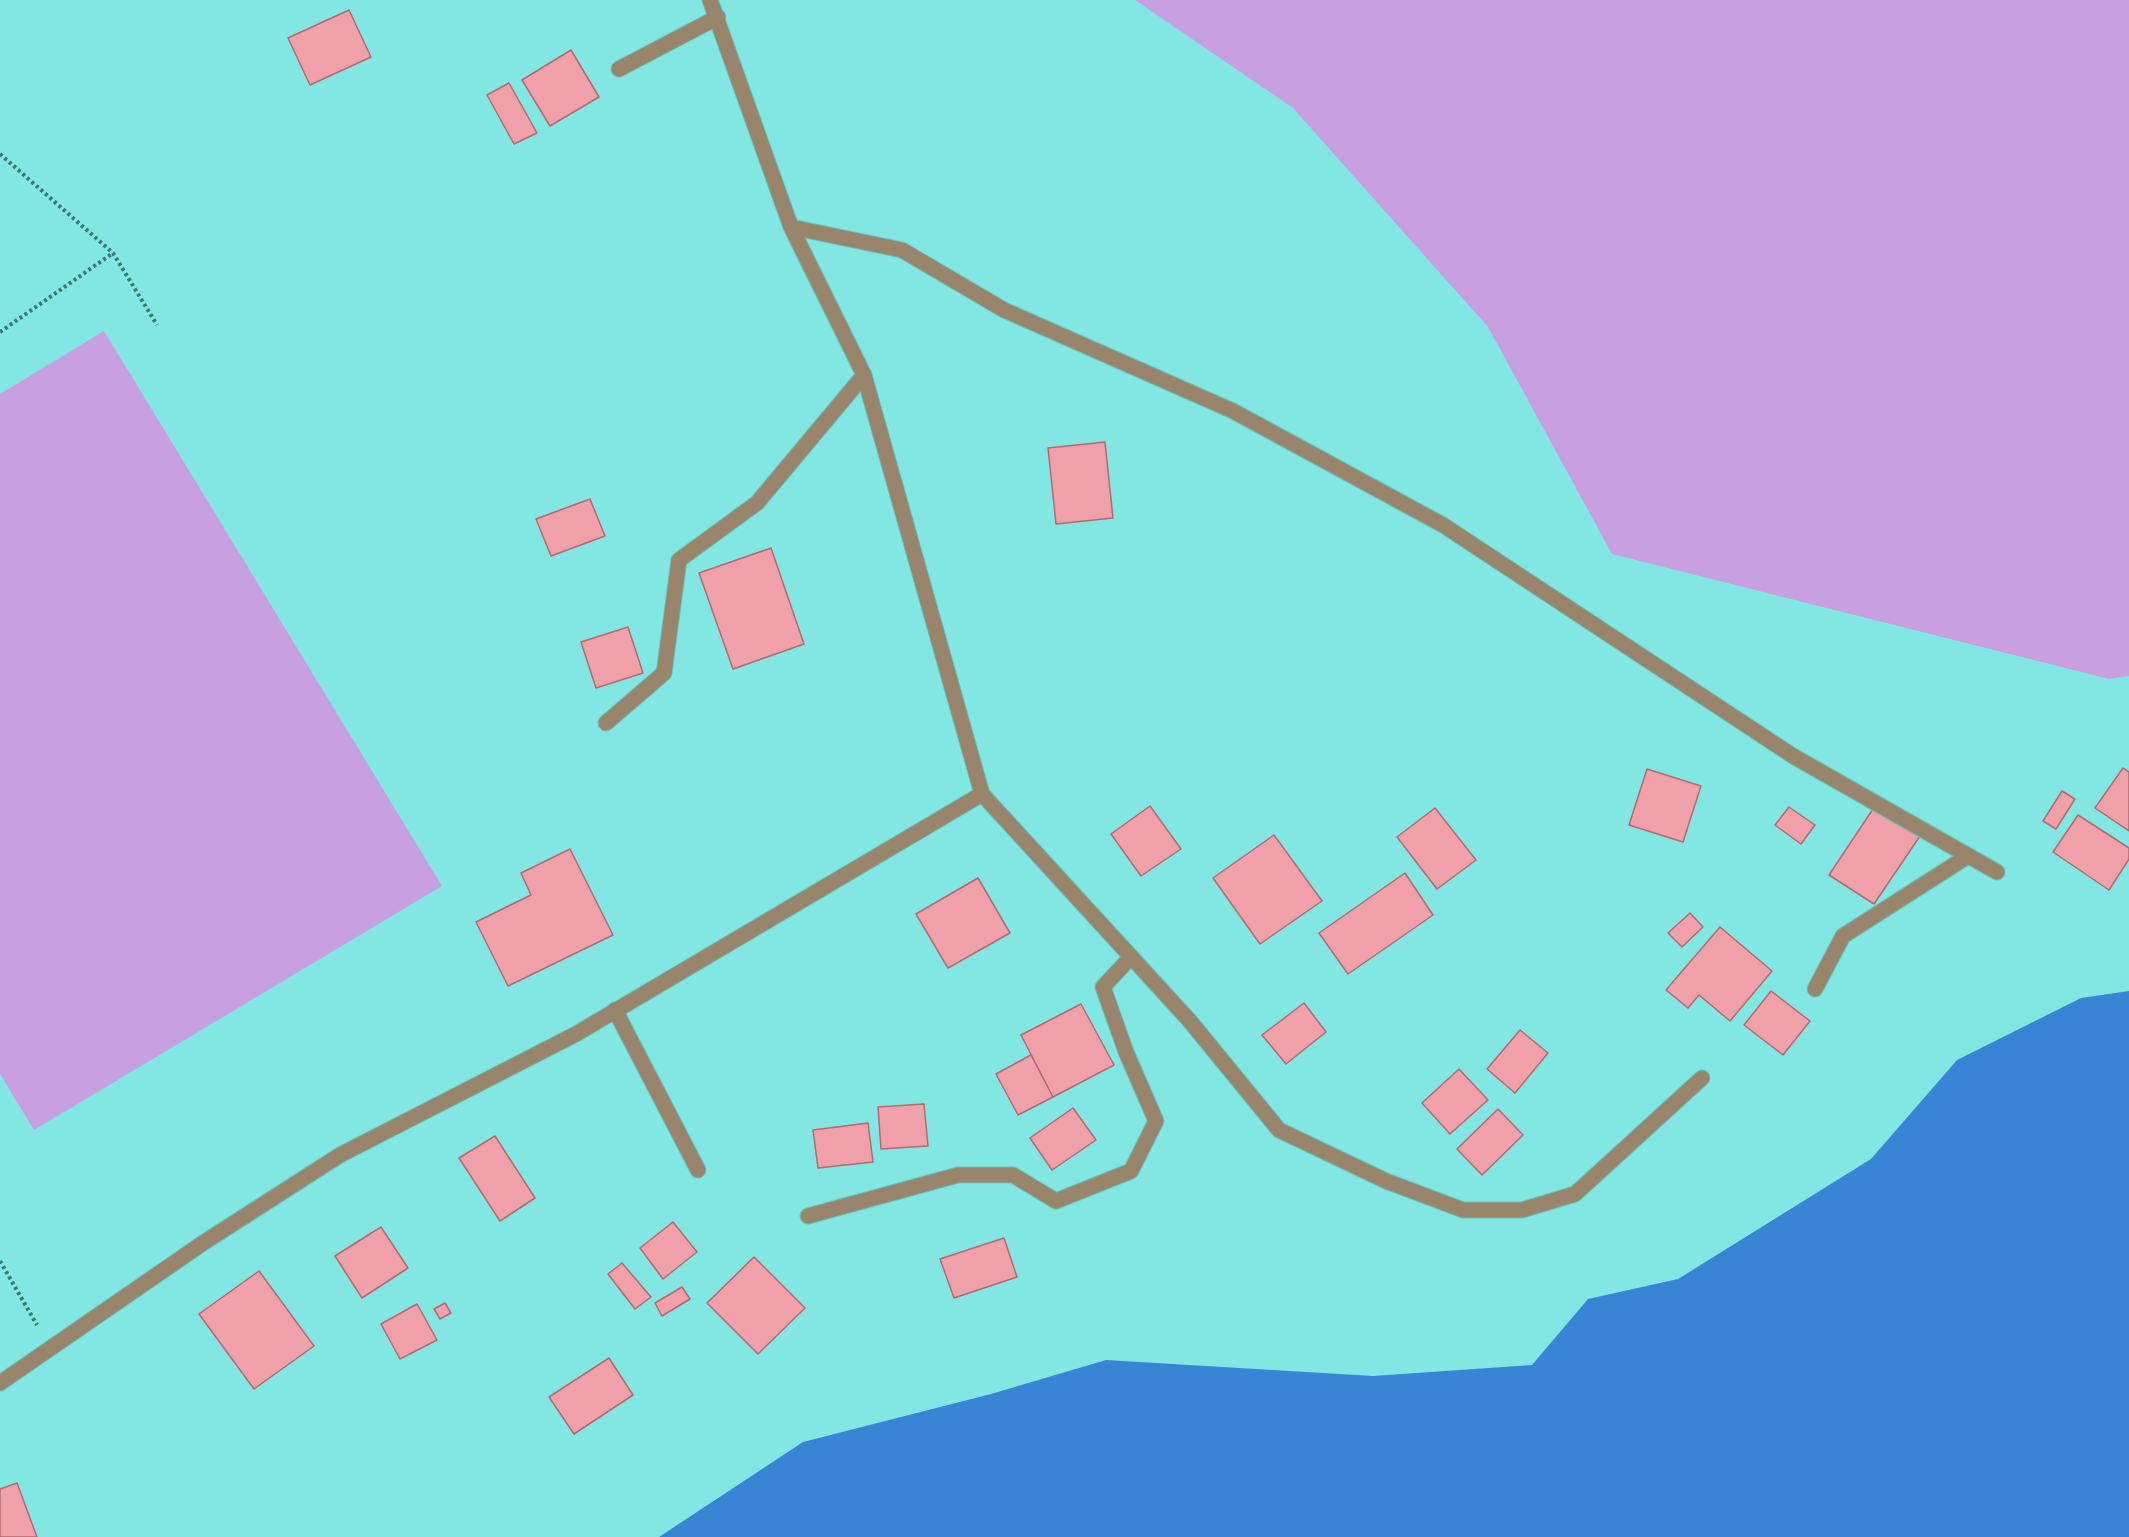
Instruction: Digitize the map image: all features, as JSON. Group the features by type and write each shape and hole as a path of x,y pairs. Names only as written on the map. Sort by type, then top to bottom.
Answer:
{"street":[{"path":"710,0 718,17 791,227 864,375 982,794 1189,1020 1279,1130 1386,1181 1462,1210 1522,1210 1575,1194 1702,1078"},
{"path":"620,69 718,17"},
{"path":"791,227 902,250 1004,310 1233,411 1443,525 1793,756 1997,872"},
{"path":"606,723 664,673 680,560 757,503 864,375"},
{"path":"0,1383 203,1243 340,1155 576,1034 982,794"},
{"path":"1815,989 1842,936 1968,856"},
{"path":"808,1216 958,1175 1013,1174 1056,1201 1131,1172 1156,1121 1126,1052 1103,987 1131,957"},
{"path":"615,1010 698,1170"}],"path":[{"path":"0,154 113,253 157,325"},
{"path":"0,332 113,253"},
{"path":"0,1261 50,1348"}],"shaded area":[{"path":"1135,0 2129,0 2129,676 2109,679 1612,554 1488,327 1293,108"},
{"path":"104,331 442,886 34,1130 0,1074 0,394"}],"water":[{"path":"2129,991 2129,1537 659,1537 803,1442 991,1394 1106,1360 1373,1376 1532,1365 1588,1299 1678,1279 1871,1159 1957,1060 2081,998"}],"building":[{"path":"349,10 371,57 310,85 288,38"},
{"path":"571,50 599,97 550,126 522,80"},
{"path":"509,83 537,133 514,144 487,95"},
{"path":"1105,442 1113,518 1056,524 1048,448"},
{"path":"590,499 605,536 551,556 536,519"},
{"path":"771,548 804,644 733,669 699,573"},
{"path":"628,627 643,673 596,688 581,642"},
{"path":"2123,768 2129,772 2129,831 2095,808"},
{"path":"1647,769 1701,786 1683,842 1629,825"},
{"path":"2062,791 2075,799 2056,829 2043,821"},
{"path":"1150,806 1181,849 1141,876 1111,834"},
{"path":"1875,806 1920,836 1874,904 1829,875"},
{"path":"1789,807 1815,825 1801,844 1775,825"},
{"path":"1435,808 1476,860 1437,889 1397,837"},
{"path":"2078,815 2129,848 2129,859 2109,890 2053,852"},
{"path":"1274,835 1322,901 1260,944 1213,878"},
{"path":"570,849 613,935 508,986 476,922 531,895 521,873"},
{"path":"1405,873 1433,915 1348,974 1319,933"},
{"path":"978,878 1010,933 948,968 916,914"},
{"path":"1690,913 1703,927 1682,947 1668,933"},
{"path":"1720,927 1772,971 1730,1021 1699,995 1688,1008 1666,990"},
{"path":"1771,991 1810,1021 1783,1055 1744,1025"},
{"path":"1304,1003 1326,1032 1286,1064 1262,1035"},
{"path":"1081,1004 1114,1065 1053,1097 1021,1035"},
{"path":"1520,1030 1548,1053 1515,1093 1487,1069"},
{"path":"1031,1055 1053,1097 1018,1115 996,1074"},
{"path":"1459,1069 1488,1100 1450,1134 1422,1103"},
{"path":"924,1104 928,1146 881,1149 878,1107"},
{"path":"1073,1108 1096,1140 1052,1170 1030,1138"},
{"path":"1498,1109 1523,1135 1482,1175 1457,1149"},
{"path":"868,1123 873,1162 818,1168 813,1130"},
{"path":"495,1136 535,1198 500,1221 459,1158"},
{"path":"673,1222 697,1252 663,1279 640,1248"},
{"path":"381,1227 408,1268 362,1298 335,1256"},
{"path":"1004,1238 1017,1277 954,1298 940,1259"},
{"path":"754,1257 805,1308 758,1354 707,1303"},
{"path":"622,1263 651,1297 635,1309 608,1274"},
{"path":"259,1271 314,1346 254,1389 199,1314"},
{"path":"682,1287 690,1299 662,1316 655,1303"},
{"path":"445,1303 451,1313 440,1319 434,1309"},
{"path":"417,1304 437,1340 400,1359 381,1324"},
{"path":"609,1358 633,1395 574,1434 549,1397"},
{"path":"17,1483 37,1537 0,1537 0,1489"}]}
